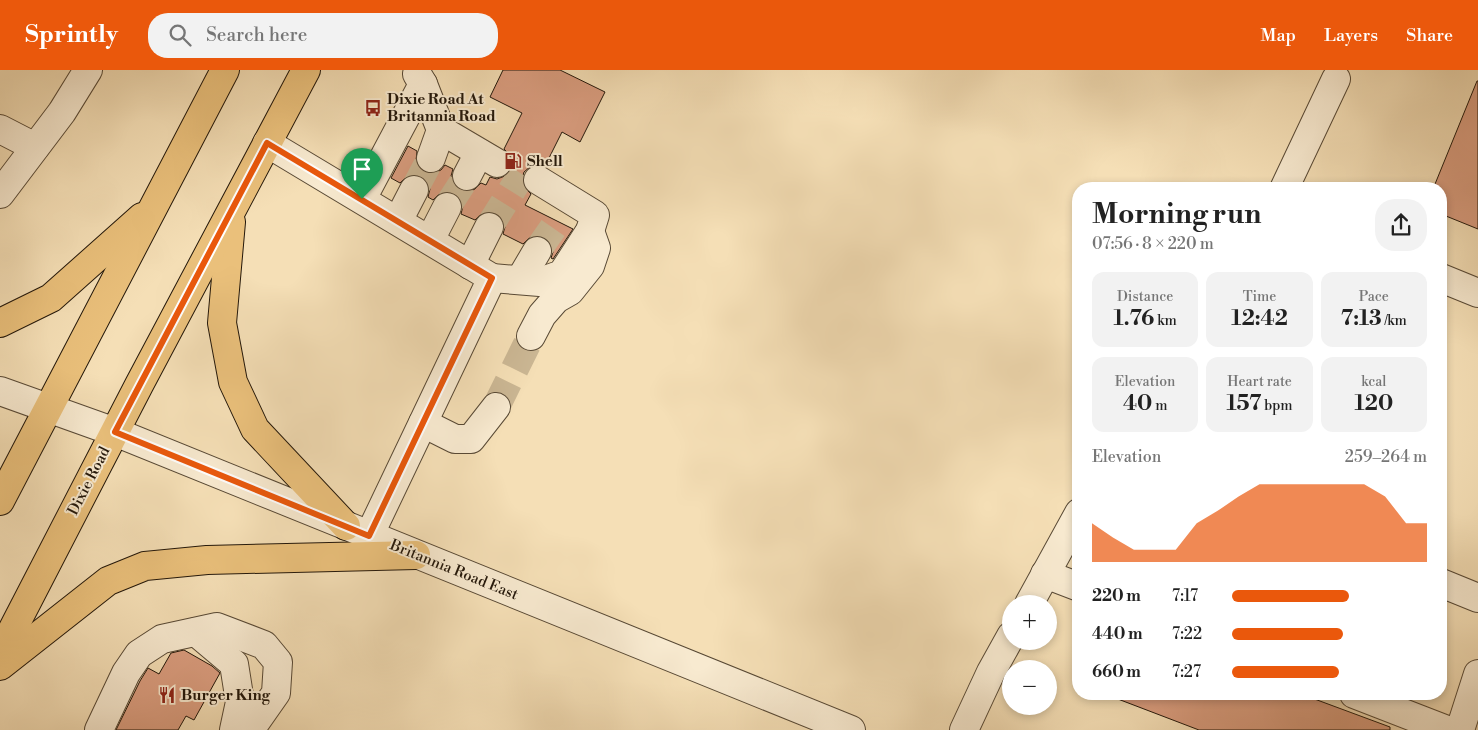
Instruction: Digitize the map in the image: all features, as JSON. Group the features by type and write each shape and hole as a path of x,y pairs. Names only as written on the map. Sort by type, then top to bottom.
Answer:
{"main road":[{"path":"0,501 226,70"},
{"name":"Dixie Road","path":"0,654 306,70"},
{"path":"0,322 51,298 154,206"},
{"path":"232,209 222,323 233,382 255,429 357,531"},
{"path":"0,666 108,581 146,566 207,560 416,555"}],"street":[{"path":"0,194 62,112 88,70"},
{"path":"362,199 419,77"},
{"path":"419,77 441,130 481,164"},
{"path":"1287,182 1336,79"},
{"path":"0,129 35,147"},
{"path":"431,158 441,130"},
{"path":"267,143 481,271 520,280 540,282 562,274 590,231 595,215 564,211 538,180"},
{"path":"398,221 414,190"},
{"path":"430,240 447,207"},
{"path":"357,531 423,423 481,271 489,227"},
{"path":"531,336 542,315 556,299 570,291 590,266 596,248 590,231"},
{"path":"520,280 537,251"},
{"path":"1447,280 1478,293"},
{"name":"Britannia Road East","path":"0,391 115,432 851,730"},
{"path":"423,423 455,439 472,439 496,406"},
{"path":"1034,595 1072,526"},
{"path":"1045,574 1072,584"},
{"path":"1447,585 1478,598"},
{"path":"99,730 126,673 139,654 162,639 218,627 264,645 278,662 276,693 250,730"},
{"path":"196,632 234,664 240,702 234,730"},
{"path":"964,730 1003,650"},
{"path":"1460,730 1478,674"},
{"path":"1370,700 1447,730"}],"building":[{"path":"503,70 560,70 605,92 580,142 562,132 545,166 538,164 531,166 524,172 522,179 524,187 531,194 525,205 573,229 553,259 551,258 553,252 551,244 544,237 538,235 530,237 523,244 503,234 505,227 502,219 496,213 489,211 481,214 475,220 461,214 463,206 460,199 454,193 446,191 439,194 433,200 428,197 430,189 427,182 421,176 413,174 406,177 400,183 391,178 408,146 417,151 416,161 419,168 425,172 434,173 441,170 445,165 453,169 451,176 454,184 460,190 468,192 475,189 481,183 486,185 490,177 497,179 505,176 511,170 513,163 510,155 504,149 522,113 490,97"},
{"path":"1478,81 1478,229 1447,216 1447,182 1436,182"},
{"name":"Burger King","path":"184,650 212,666 220,673 194,720 186,716 178,730 116,730 148,668 159,674 171,653"},
{"path":"1120,700 1317,700 1390,727 1390,730 1199,730"}],"tunnel":[{"path":"414,190 431,158"},
{"path":"489,227 522,174"},
{"path":"447,207 467,176"},
{"path":"537,251 558,221"},
{"path":"496,407 531,336"}],"place":[{"name":"Dixie Road At Britannia Road","path":"373,108"},
{"name":"Shell","path":"513,161"},
{"name":"Burger King","path":"167,695"}],"route":[{"path":"267,143 362,199 492,278 369,536 115,432 267,143"}]}
